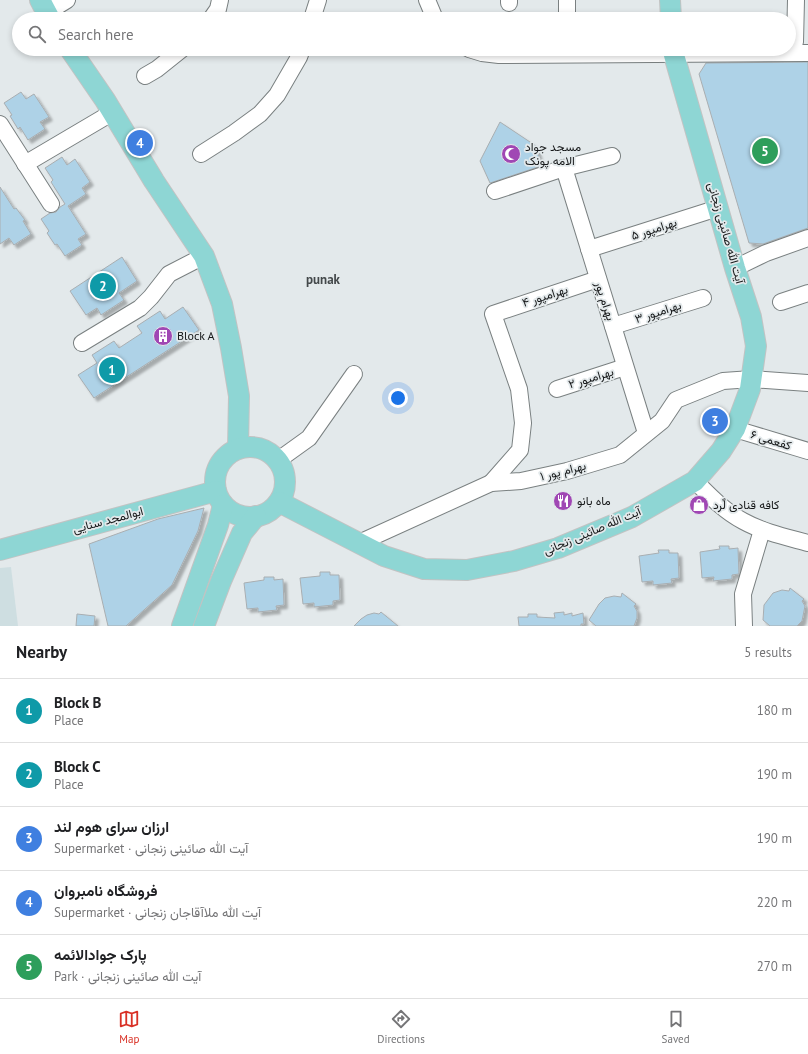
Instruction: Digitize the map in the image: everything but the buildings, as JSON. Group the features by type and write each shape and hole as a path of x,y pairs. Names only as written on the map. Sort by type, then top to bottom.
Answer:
{"main road":[{"path":"670,0 671,12"},
{"path":"75,56 111,110 154,181 204,256 222,304 231,348 239,396 238,449"},
{"name":"آیت الله صائینی زنجانی","path":"279,502 384,556 424,569 467,570 514,561 558,548 632,517 695,481 721,451 735,429 750,389 756,346 751,317 718,208 675,56"},
{"path":"252,447 266,451 278,461 282,468 285,485 279,502 265,514 256,516 247,517 230,511 220,498 214,483 218,466 223,459 238,449 252,447"},
{"path":"182,626 218,525 220,498"},
{"name":"ابوالمجد سنایی","path":"0,550 220,498"},
{"path":"204,626 221,581 242,533 256,516"}],"street":[{"path":"46,11 66,0"},
{"path":"216,12 220,0"},
{"path":"314,12 318,0"},
{"path":"427,0 432,12"},
{"path":"567,0 567,12"},
{"path":"796,0 796,12"},
{"path":"796,53 808,53"},
{"path":"144,76 157,69 173,56"},
{"path":"201,154 260,114 277,95 299,56"},
{"path":"25,164 103,118 111,110"},
{"path":"0,124 51,204"},
{"path":"495,191 564,168 612,156"},
{"name":"بهرام پور","path":"564,168 646,433"},
{"name":"بهرامپور ۵","path":"589,249 718,208"},
{"path":"736,268 766,253 808,238"},
{"path":"82,343 140,308 151,297 169,274 204,256"},
{"name":"بهرامپور ۴","path":"491,483 520,450 523,423 519,389 492,314 598,280"},
{"path":"780,302 808,293"},
{"name":"بهرامپور ۳","path":"613,326 703,298"},
{"name":"بهرامپور ۲","path":"557,389 625,367"},
{"path":"278,461 309,438 354,374"},
{"name":"بهرام پور ۱","path":"359,543 491,483 521,481 567,471 620,455 662,421 676,400 723,382 752,379 808,383"},
{"name":"کفعمی ۶","path":"735,429 808,452"},
{"path":"695,481 720,506 743,521 762,530 808,543"},
{"path":"744,626 743,594 762,530"}],"shaded area":[{"path":"11,567 18,626 0,626 0,568"}],"place":[{"name":"فروشگاه نامبروان","path":"140,143"},
{"name":"پارک جوادالائمه","path":"765,151"},
{"name":"مسجد جواد الامه پونک","path":"511,154"},
{"name":"Block C","path":"103,286"},
{"name":"Block A","path":"163,336"},
{"name":"Block B","path":"112,370"},
{"name":"ارزان سرای هوم لند","path":"715,421"},
{"name":"ماه بانو","path":"563,501"},
{"name":"کافه قنادی لٌرد","path":"699,505"}],"district":[{"name":"punak","path":"323,279"}]}
